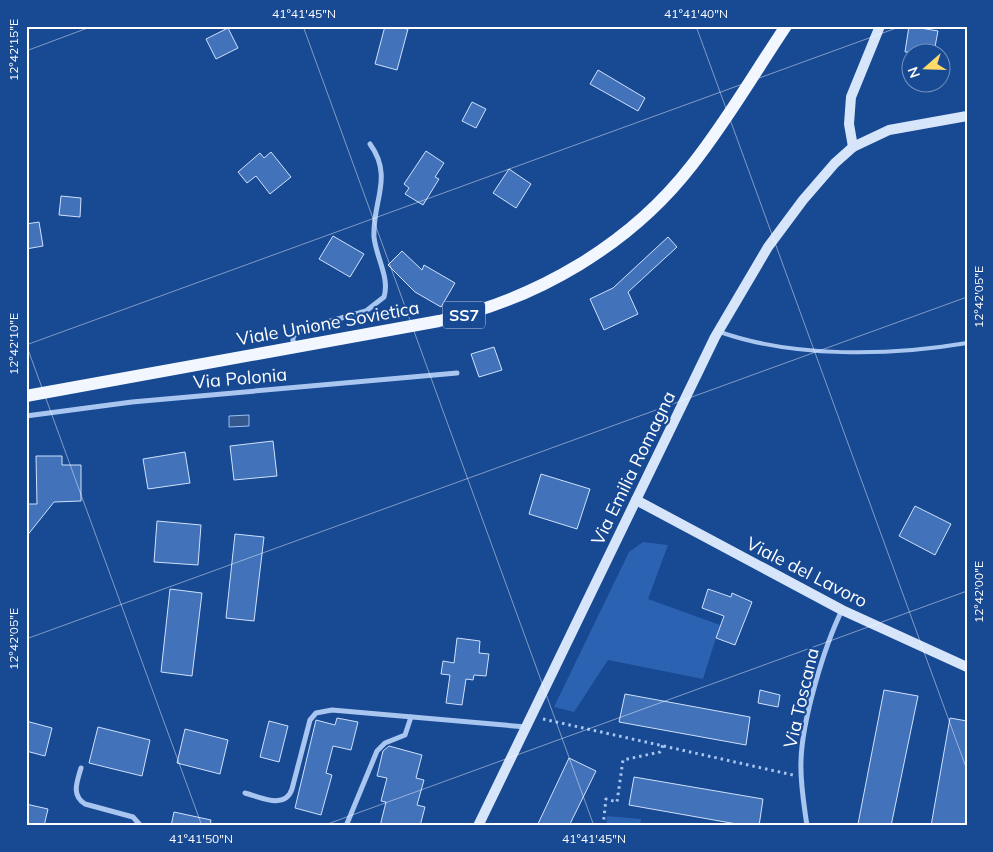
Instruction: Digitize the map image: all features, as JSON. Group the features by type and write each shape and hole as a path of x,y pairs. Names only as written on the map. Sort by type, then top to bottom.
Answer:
{"main road":[{"name":"Viale Unione Sovietica","path":"26,396 438,321 484,309 536,288 610,244 654,207 692,166 786,26"},
{"path":"852,147 849,124 851,97 880,26"},
{"name":"Via Emilia Romagna","path":"478,826 718,331 751,273 778,233 835,163 852,147 889,130 967,116"},
{"name":"Viale del Lavoro","path":"636,500 842,610 967,667"}],"street":[{"path":"293,348 295,333 303,328 366,311 384,297 385,280 377,254 374,232 382,171 370,144"},
{"name":"Via Polonia","path":"26,416 132,402 457,373"},
{"name":"Via Toscana","path":"807,826 801,777 802,751 807,721 827,646 842,610"},
{"path":"244,793 276,801 284,800 291,793 308,724 316,713 332,710 526,727"},
{"path":"346,826 377,751 385,743 405,735 412,717"},
{"path":"81,768 76,788 79,800 85,804 136,818 142,826"}],"lane":[{"path":"718,331 743,340 796,348 860,352 941,347 967,343"}],"path":[{"path":"531,717 801,777"},
{"path":"603,826 606,800 617,802 624,760 660,752 662,745"}],"shaded area":[{"path":"249,415 249,426 229,427 229,416"},
{"path":"643,542 668,545 648,599 720,625 703,679 608,660 574,712 554,707 629,552"},
{"path":"607,816 641,819 640,826 606,826"}],"building":[{"path":"385,26 408,29 397,70 375,64"},
{"path":"909,26 938,31 936,42 907,42"},
{"path":"228,28 238,48 216,59 206,39"},
{"path":"598,70 645,98 638,111 590,84"},
{"path":"472,102 486,109 476,128 462,121"},
{"path":"426,151 444,163 435,177 439,179 423,205 405,194 409,188 404,184"},
{"path":"271,152 291,177 270,194 256,176 247,183 238,172 260,153 264,158"},
{"path":"509,169 531,184 516,208 493,193"},
{"path":"61,196 81,198 80,217 59,215"},
{"path":"39,222 43,246 26,249 26,224"},
{"path":"333,236 364,254 350,277 319,259"},
{"path":"668,237 677,247 628,292 638,314 604,330 590,299 613,288"},
{"path":"402,251 422,270 424,265 455,283 441,307 415,292 388,265"},
{"path":"494,347 502,370 479,377 471,354"},
{"path":"273,441 277,476 234,480 230,446"},
{"path":"185,452 190,483 148,489 143,459"},
{"path":"36,456 62,456 62,465 81,465 81,501 54,502 26,537 26,504 37,504"},
{"path":"541,474 590,489 577,529 529,514"},
{"path":"915,506 951,524 935,555 899,536"},
{"path":"157,521 201,525 198,565 154,562"},
{"path":"235,534 264,537 254,621 226,618"},
{"path":"170,589 202,593 192,676 161,672"},
{"path":"708,589 731,597 732,593 752,602 735,645 716,638 724,616 702,608"},
{"path":"457,638 480,641 479,653 489,654 486,676 474,675 473,680 466,679 462,705 446,703 450,675 441,674 443,661 454,663"},
{"path":"760,690 780,695 778,707 758,703"},
{"path":"884,690 918,696 891,826 867,826 858,824"},
{"path":"625,694 750,717 746,745 619,722"},
{"path":"337,718 358,722 351,750 333,746 326,773 332,775 321,815 295,808 316,720 335,725"},
{"path":"950,718 967,721 967,826 931,826"},
{"path":"26,721 52,728 45,756 26,751"},
{"path":"269,721 288,726 279,762 260,757"},
{"path":"98,727 150,740 142,776 89,763"},
{"path":"185,729 228,740 220,774 177,763"},
{"path":"389,746 422,755 416,778 424,780 417,805 425,807 420,826 380,826 386,802 381,801 387,778 377,776 383,751"},
{"path":"569,758 596,771 569,826 537,826"},
{"path":"634,777 763,799 759,826 748,826 629,805"},
{"path":"26,804 48,809 44,826 26,826"},
{"path":"174,812 211,820 210,826 171,826"}]}
